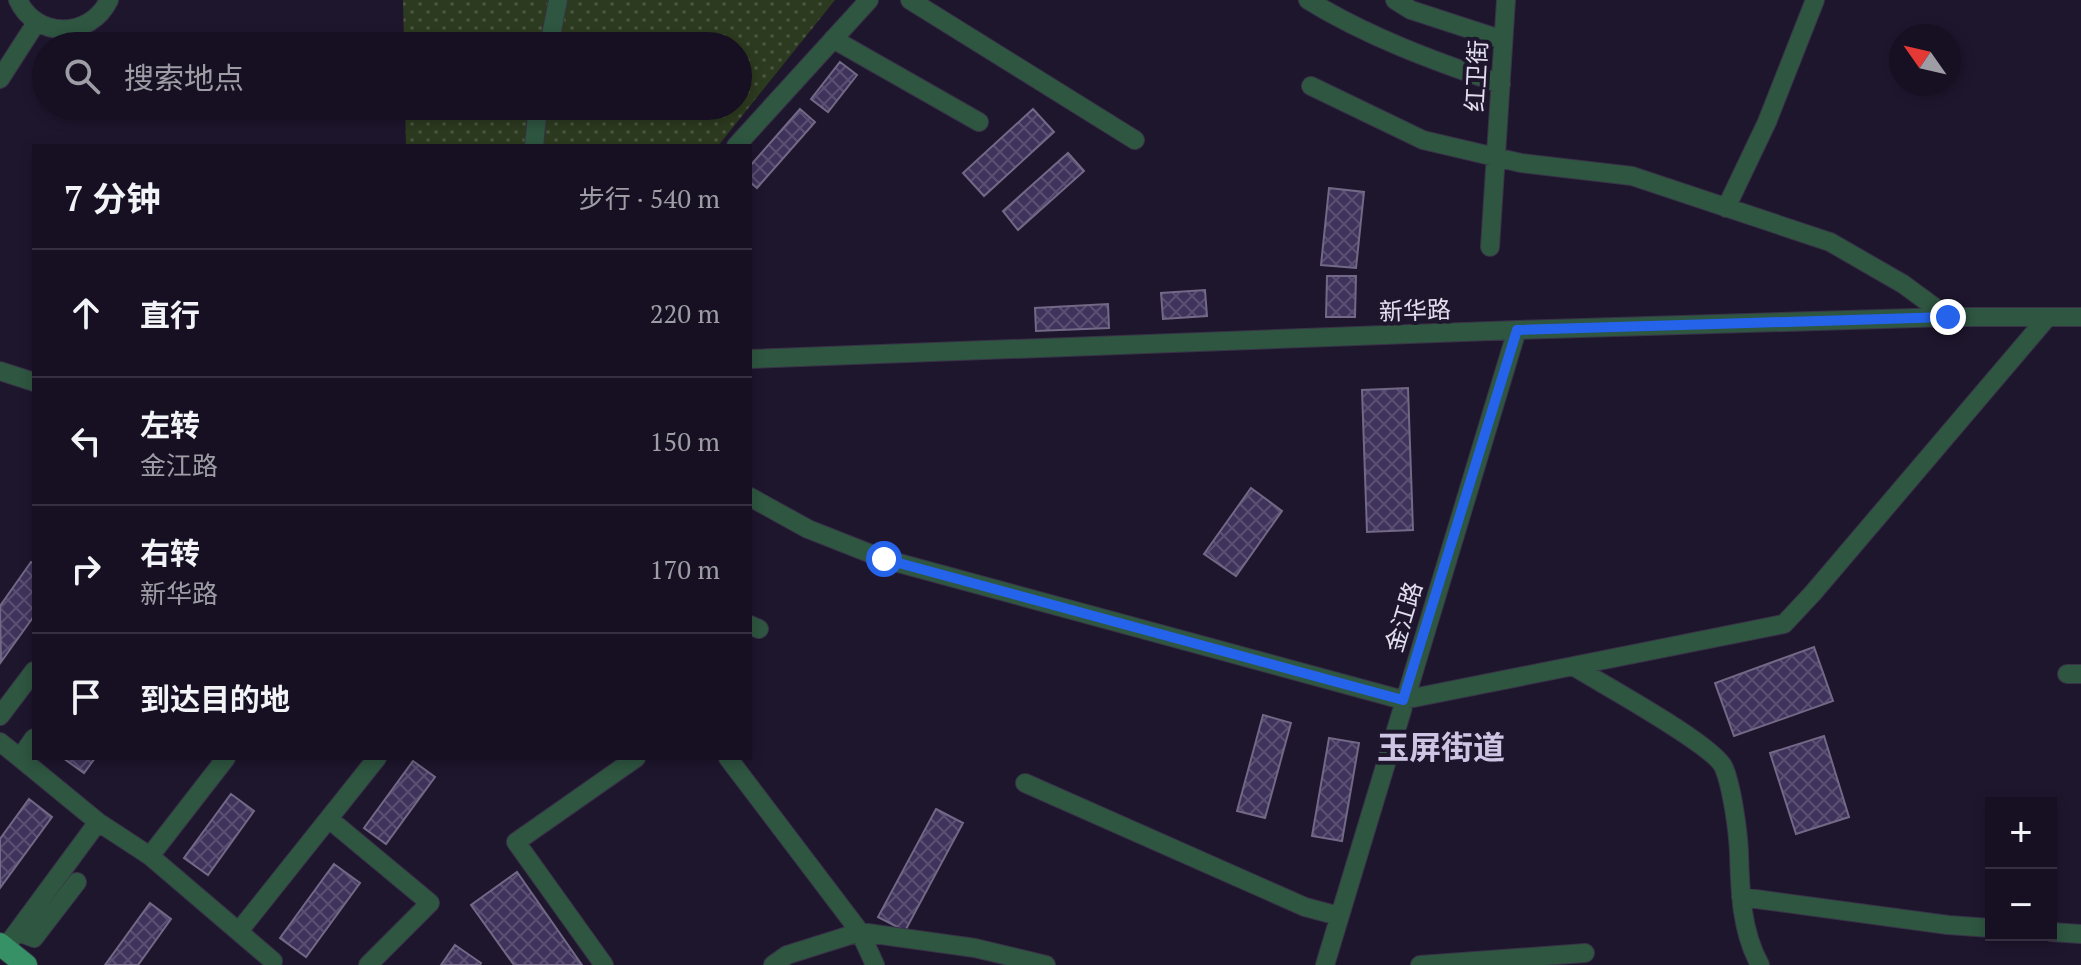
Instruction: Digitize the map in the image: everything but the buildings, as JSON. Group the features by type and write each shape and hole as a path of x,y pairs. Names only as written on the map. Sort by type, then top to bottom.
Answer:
{"main road":[{"path":"8,941 26,965"}],"street":[{"path":"18,0 36,23 57,30 79,28 98,16 109,0"},
{"path":"552,32 558,0"},
{"path":"738,144 869,0"},
{"path":"910,0 1135,140"},
{"path":"1308,0 1425,58 1501,84"},
{"name":"红卫街","path":"1490,247 1506,0"},
{"path":"1726,208 1767,122 1815,0"},
{"path":"1404,3 1503,40"},
{"path":"0,79 36,23"},
{"path":"833,39 979,122"},
{"path":"1311,86 1423,140 1521,163 1632,176 1830,242 1903,284 1948,317"},
{"path":"534,144 537,120"},
{"name":"新华路","path":"752,359 1517,330 1948,317 2081,317"},
{"path":"752,498 808,529 884,559 1403,700 1784,624 2046,319"},
{"name":"金江路","path":"1325,965 1517,330"},
{"path":"0,371 32,381"},
{"path":"1573,666 1694,739 1724,765 1738,839 1741,897 1751,948 1760,965"},
{"path":"0,716 32,674"},
{"path":"20,758 32,741"},
{"path":"0,742 98,822 150,856 273,961"},
{"path":"150,856 224,760"},
{"path":"239,931 375,760"},
{"path":"604,965 516,842 633,760"},
{"path":"730,760 860,932 875,965"},
{"path":"1025,783 1305,907 1339,916"},
{"path":"329,819 430,903 368,965"},
{"path":"8,941 98,822"},
{"path":"8,941 34,938 77,882"},
{"path":"1741,897 1985,928"},
{"path":"773,965 787,955 860,932 975,948 1046,965"},
{"path":"2057,932 2081,934"},
{"path":"1420,965 1585,953"}],"green space":[{"path":"403,0 835,0 752,104 752,32 404,32"},
{"path":"405,120 739,120 720,144 406,144"}],"district":[{"name":"玉屏街道","path":"1441,748"}],"route":[{"path":"884,559 1403,700 1517,330 1948,317"}]}
